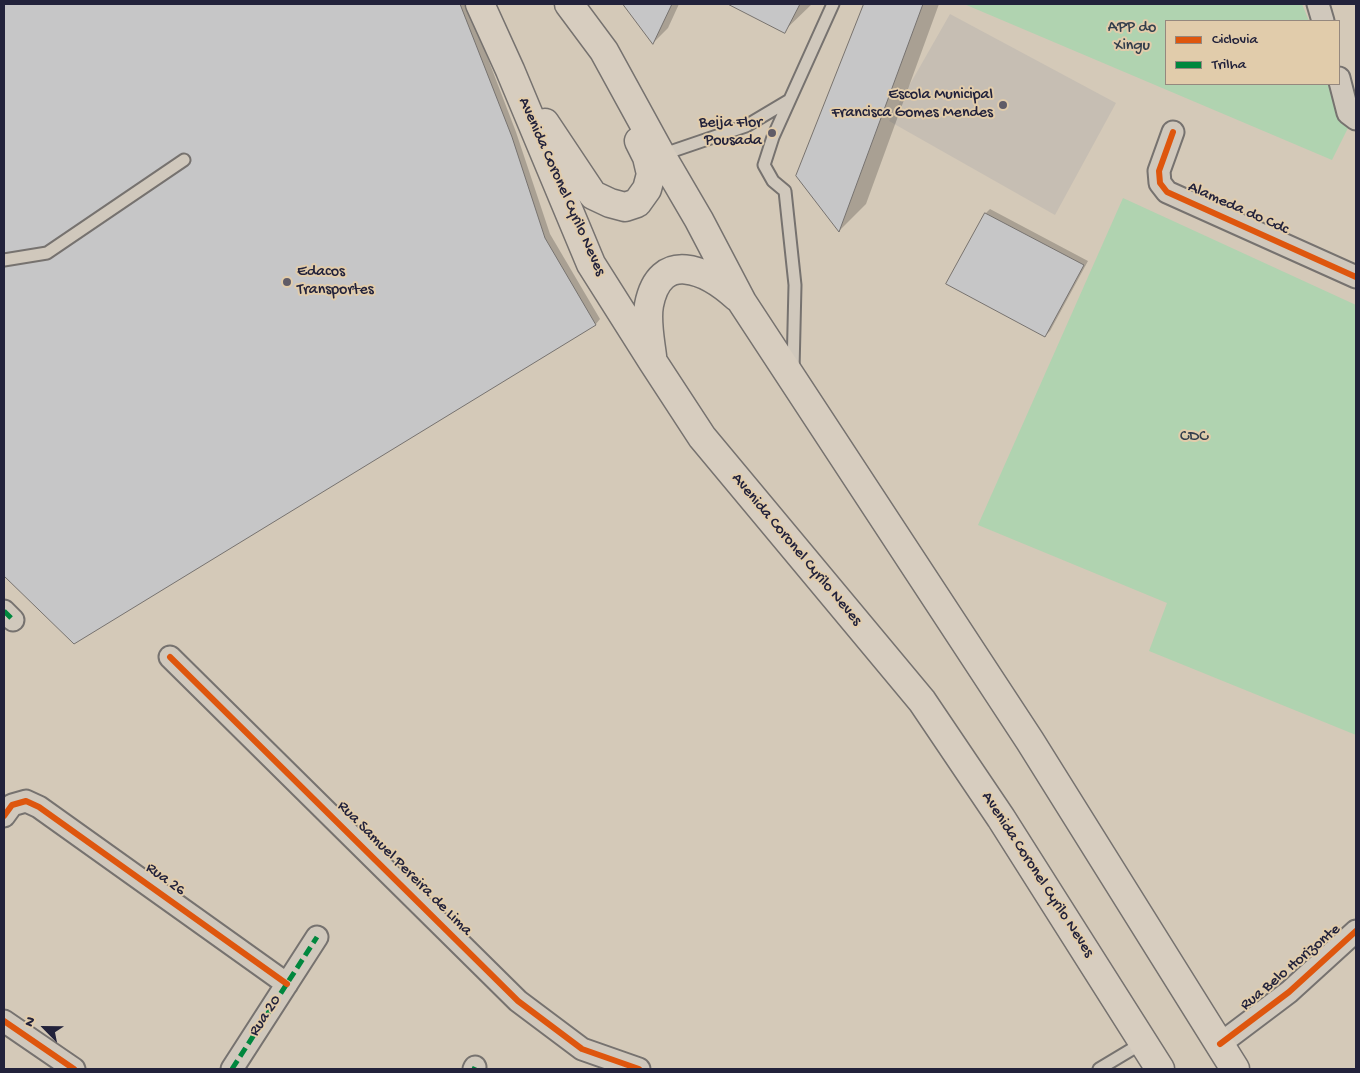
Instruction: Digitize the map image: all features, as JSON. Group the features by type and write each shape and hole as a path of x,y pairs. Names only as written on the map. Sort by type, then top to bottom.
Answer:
{"highway":[{"name":"Avenida Coronel Cyrilo Neves","path":"480,4 510,70 591,264 652,362 702,437 922,701 1001,818 1160,1069"},
{"path":"569,4 604,51 660,155 699,220 742,302 1030,741 1235,1069"},
{"path":"510,70 594,196 625,207 637,203 647,189 651,174 646,157 623,108 604,51"},
{"path":"652,362 648,307 652,293 660,278 672,271 695,270 722,284 742,302"}],"street":[{"path":"1318,4 1323,20"},
{"path":"1340,82 1348,113 1356,118"},
{"name":"Alameda do Cdc","path":"1173,132 1159,171 1160,183 1168,192 1356,277"},
{"name":"Rua Samuel Pereira de Lima","path":"170,657 518,1001 582,1049 639,1069"},
{"name":"Rua 26","path":"4,816 12,805 26,801 39,806 287,984"},
{"name":"Rua Belo Horizonte","path":"1220,1044 1290,992 1356,931"},
{"name":"Rua 20","path":"232,1069 317,937"},
{"path":"4,1021 74,1069"}],"lane":[{"path":"793,379 795,286 785,191 773,181 764,165 788,101 833,4"},
{"path":"660,155 746,126 788,101"},
{"path":"4,260 46,253 184,160"},
{"path":"1099,1069 1144,1042"}],"shaded area":[{"path":"950,14 1116,103 1055,215 889,121"}],"green space":[{"name":"APP do Xingu","path":"964,4 1302,4 1309,20 1165,20 1165,85 1333,85 1349,126 1332,160"},
{"name":"CDC","path":"1123,198 1356,305 1356,735 1149,651 1167,603 978,525"}],"building":[{"name":"Edacos Transportes","path":"4,4 460,4 512,137 545,238 596,325 74,644 4,576"},
{"path":"623,4 672,4 653,44"},
{"path":"728,4 800,4 785,33"},
{"path":"864,4 923,4 839,232 796,176"},
{"path":"985,213 1084,265 1045,337 946,284"}],"marked path":[{"path":"4,611 13,620"},
{"path":"232,1069 317,937"}],"cycle path":[{"path":"1173,132 1159,171 1160,183 1167,192 1356,277"},
{"path":"170,657 518,1001 582,1049 639,1069"},
{"path":"4,816 12,805 26,801 39,807 287,984"},
{"path":"1220,1044 1289,992 1356,931"},
{"path":"4,1021 74,1069"}],"place":[{"name":"Escola Municipal Francisca Gomes Mendes","path":"1003,105"},
{"name":"Beija Flor Pousada","path":"772,133"},
{"name":"Edacos Transportes","path":"287,282"}]}
